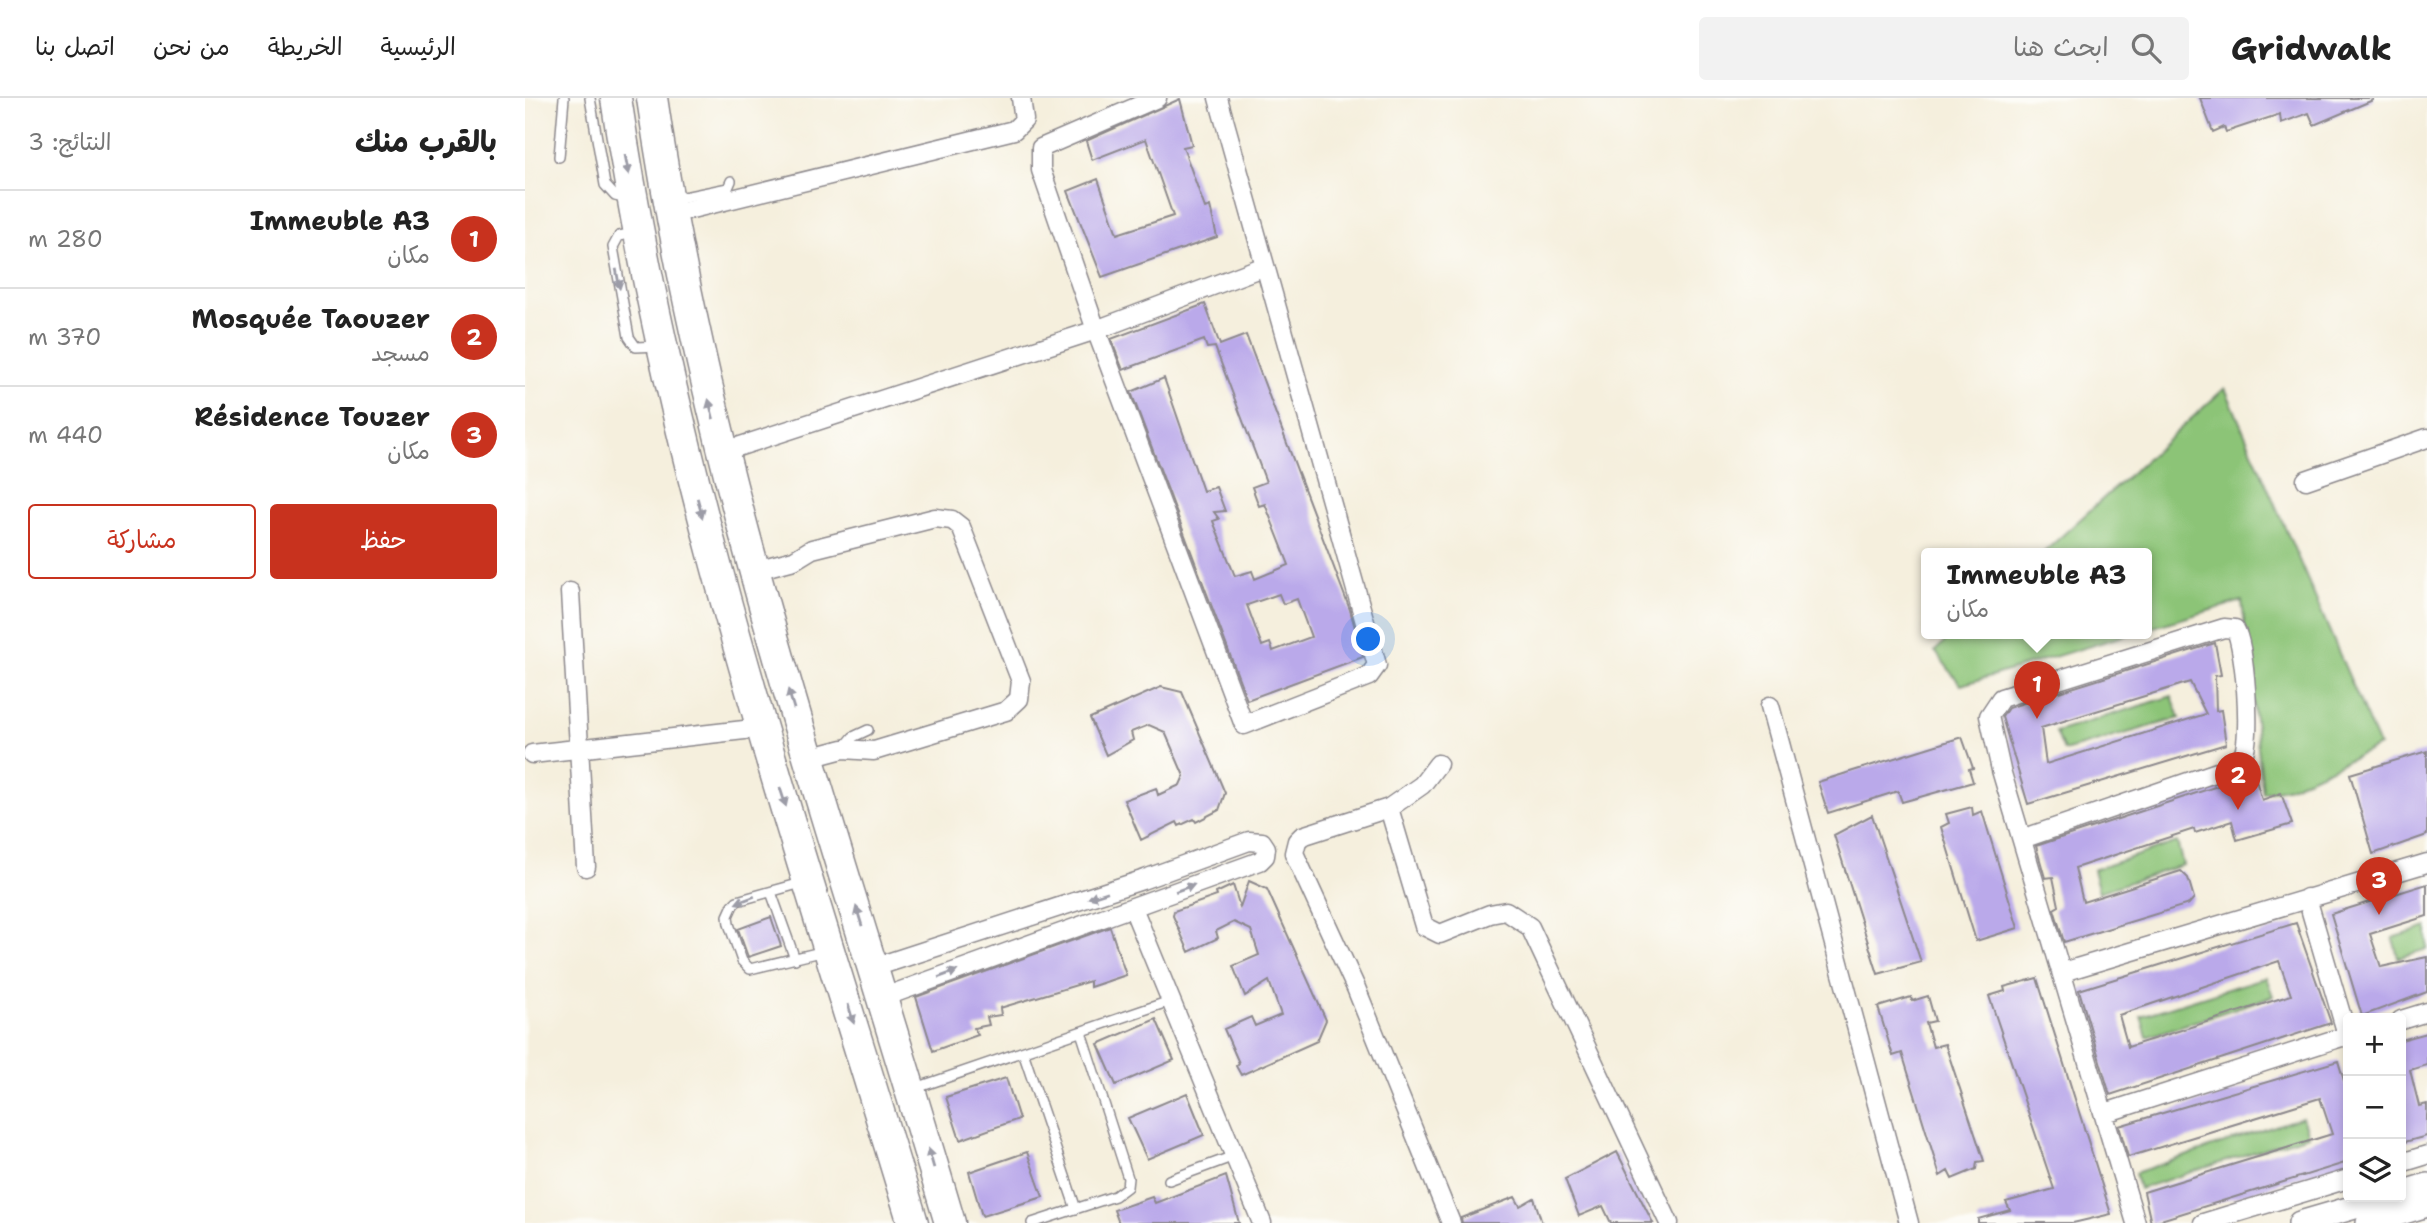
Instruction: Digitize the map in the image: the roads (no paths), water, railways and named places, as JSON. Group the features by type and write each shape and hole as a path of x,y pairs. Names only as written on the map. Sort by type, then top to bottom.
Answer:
{"main road":[{"path":"616,98 663,346 701,509 762,729 913,1223"},
{"path":"652,98 701,369 752,570 875,967 950,1223"}],"street":[{"path":"670,207 1014,130 1024,120 1021,98"},
{"path":"1157,98 1041,148 1041,170 1096,331 1244,725 1369,676 1377,665 1218,98"},
{"path":"722,452 1096,331 1265,265"},
{"path":"2306,480 2427,438"},
{"path":"752,570 794,560 812,549 935,518 952,520 961,527 1021,681 1019,699 1006,711 874,751 843,748 809,758"},
{"path":"570,592 586,867"},
{"path":"2022,839 2226,769 2239,761 2247,743 2248,718 2241,646 2235,629 2224,628 2001,698 1995,703 1989,721 2022,839 2136,1223"},
{"path":"1770,706 1909,1223"},
{"path":"532,754 762,729"},
{"path":"1438,764 1422,785 1389,808 1302,836 1297,841 1294,853 1356,988 1451,1223"},
{"path":"1389,808 1424,926 1440,934 1490,914 1506,911 1523,920 1536,934 1669,1223"},
{"path":"875,967 1143,880 1249,841 1262,842 1266,848 1265,856 1260,861 884,997"},
{"path":"2063,972 2427,863"},
{"path":"1143,880 1150,901"},
{"path":"2307,898 2343,1019"},
{"path":"1133,908 1262,1223"},
{"path":"975,936 984,961"},
{"path":"2406,1018 2427,1012"},
{"path":"2105,1114 2343,1038"},
{"path":"2406,1161 2427,1155"},
{"path":"2203,1223 2343,1181"},
{"path":"2406,1191 2427,1185"},
{"path":"2300,1223 2372,1202"},
{"path":"2368,1223 2427,1205"}],"lane":[{"path":"559,157 564,98"},
{"path":"590,98 605,185 614,196 634,199"},
{"path":"670,207 728,188 731,181"},
{"path":"843,748 853,737 868,730"},
{"path":"810,881 737,901 729,911 729,924 746,967 759,969 831,950"},
{"path":"771,892 795,959"},
{"path":"911,1090 1170,1001"},
{"path":"1032,1223 1115,1196 1127,1187 1128,1178 1081,1032"},
{"path":"1023,1052 1076,1209"},
{"path":"1169,1180 1234,1156"}],"place":[{"name":"Immeuble A3","path":"2037,719"},
{"name":"Mosquée Taouzer","path":"2238,810"},
{"name":"Résidence Touzer","path":"2379,915"}]}
